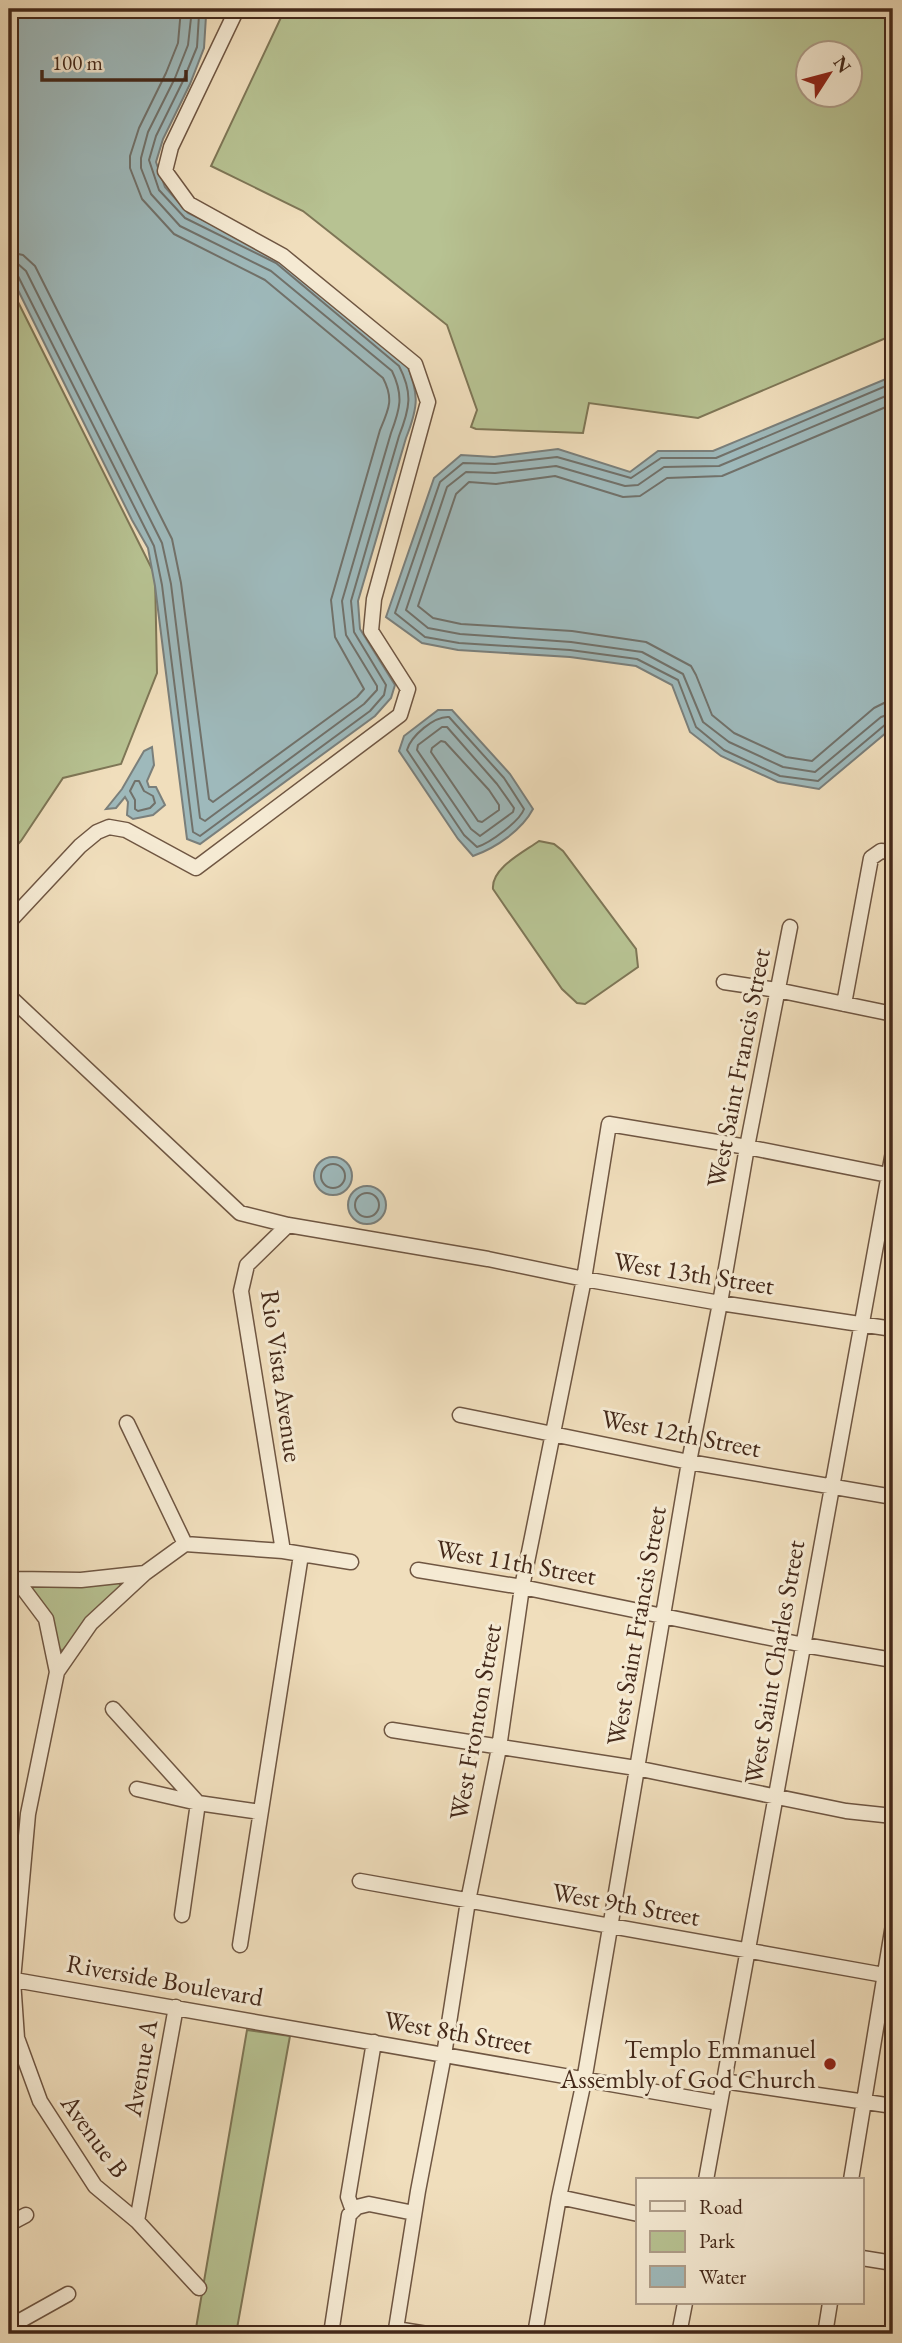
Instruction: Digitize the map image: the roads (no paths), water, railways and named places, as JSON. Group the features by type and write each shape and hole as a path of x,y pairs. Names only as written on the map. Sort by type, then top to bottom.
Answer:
{"street":[{"path":"9,922 80,846 97,832 109,827 126,830 196,868 400,715 408,689 371,631 374,599 428,402 415,364 283,256 189,204 165,171 171,147 237,9"},
{"path":"844,1004 871,858 881,852 893,852"},
{"name":"West Saint Francis Street","path":"535,2334 559,2197 584,2081 689,1462 790,927"},
{"path":"724,982 893,1014"},
{"name":"West 13th Street","path":"9,996 240,1213 288,1225 488,1259 584,1279 893,1329"},
{"name":"West Fronton Street","path":"392,2332 444,2055 468,1900 499,1748 522,1587 584,1279 609,1124 747,1147"},
{"path":"747,1147 891,1175"},
{"name":"West Saint Charles Street","path":"706,2178 831,1485 891,1175 893,1152"},
{"name":"Rio Vista Avenue","path":"283,1551 241,1291 247,1265 288,1225"},
{"name":"West 12th Street","path":"460,1415 689,1462 893,1497"},
{"path":"127,1423 186,1544"},
{"path":"57,1672 91,1623 145,1573 186,1544 283,1551 351,1562"},
{"path":"240,1945 301,1555"},
{"name":"West 11th Street","path":"418,1570 522,1587 893,1660"},
{"path":"12,1578 81,1580 145,1573"},
{"path":"12,1578 47,1619 57,1672"},
{"name":"Avenue B","path":"57,1672 28,1814 10,1982 18,2038 40,2101 95,2186 137,2221 199,2288"},
{"path":"113,1709 198,1803 183,1915"},
{"path":"393,1730 636,1768 846,1811 893,1816"},
{"path":"137,1789 198,1803 260,1812"},
{"name":"West 9th Street","path":"360,1881 884,1975"},
{"path":"850,2178 884,1975 890,1959 893,1925"},
{"name":"Riverside Boulevard","path":"10,1982 313,2030"},
{"name":"Avenue A","path":"137,2221 176,2007"},
{"name":"West 8th Street","path":"313,2030 584,2081 719,2103"},
{"path":"353,2211 348,2197 374,2042"},
{"path":"723,2081 893,2106"},
{"path":"559,2197 636,2214"},
{"path":"331,2334 349,2215 357,2207 369,2204 414,2213"},
{"path":"9,2224 26,2215"},
{"path":"864,2258 893,2263"},
{"path":"9,2327 68,2294"},
{"path":"679,2334 685,2304"},
{"path":"825,2334 830,2304"},
{"path":"392,2332 427,2334"}],"water":[{"path":"9,9 213,9 206,16 204,48 163,139 156,162 165,187 188,213 279,257 406,362 415,391 413,417 358,601 360,629 395,685 391,698 375,716 200,844 187,839 148,548 9,272"},
{"path":"893,376 893,727 819,789 778,782 721,756 690,732 672,685 636,666 570,657 458,650 422,643 386,617 434,478 461,455 494,457 558,449 630,472 658,451 713,451"},
{"path":"438,710 452,710 510,774 533,809 508,837 473,856 458,839 399,751 404,736"},
{"path":"152,747 154,765 147,781 149,787 156,787 165,805 153,815 133,819 127,815 128,802 125,797 116,808 106,809 122,789 144,751"},
{"path":"333,1157 347,1162 352,1176 347,1190 333,1195 319,1190 314,1176 319,1162"},
{"path":"367,1186 381,1191 386,1205 381,1219 367,1224 353,1219 348,1205 353,1191"}],"place":[{"name":"Templo Emmanuel Assembly of God Church","path":"830,2064"}]}
